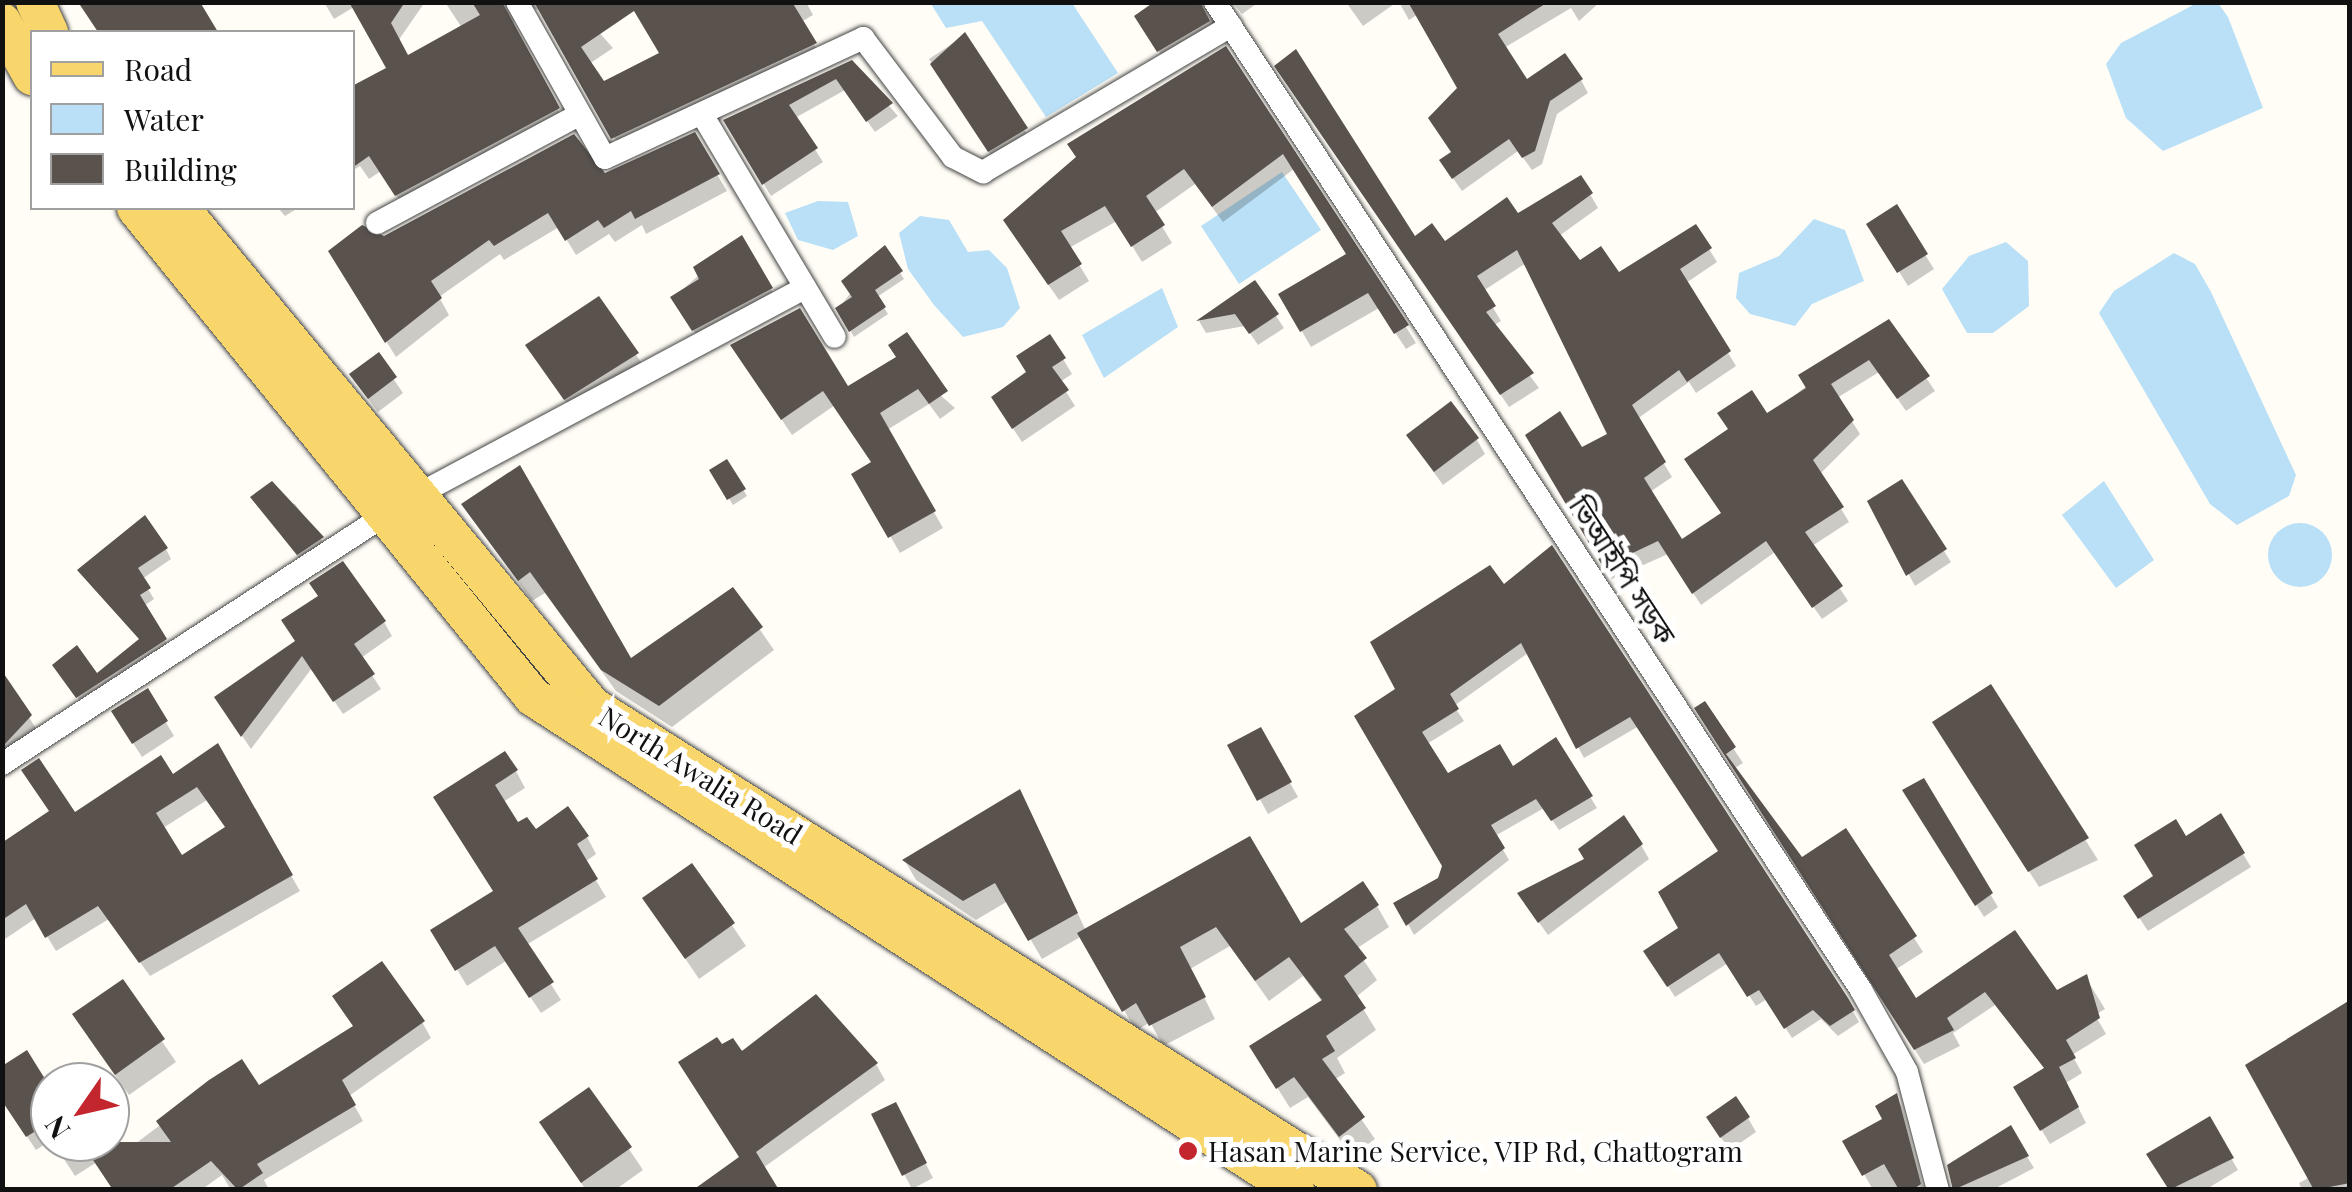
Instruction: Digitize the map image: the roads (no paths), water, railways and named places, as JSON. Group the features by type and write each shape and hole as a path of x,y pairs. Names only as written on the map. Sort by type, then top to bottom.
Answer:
{"main road":[{"path":"35,2 48,30"},
{"path":"2,22 30,72"},
{"name":"North Awalia Road","path":"138,210 402,505 592,706 1358,1190"},
{"name":"North Awalia Road","path":"181,210 402,505 532,698 570,728 1295,1190"}],"street":[{"path":"516,2 575,116 605,158 703,116 863,38 953,156 993,171 1231,26"},
{"name":"ভিআইপি সড়ক","path":"1216,2 1861,990 1906,1072 1938,1190"},
{"path":"377,223 575,116"},
{"path":"703,116 834,337"},
{"path":"2,764 402,505 805,288"}],"water":[{"path":"1072,3 1118,73 1046,117 982,21 946,28 931,4"},
{"path":"2197,3 2218,3 2228,17 2263,108 2163,151 2126,118 2106,64 2121,43"},
{"path":"1282,172 1321,230 1239,284 1201,226"},
{"path":"818,201 848,202 858,236 833,250 798,240 785,213"},
{"path":"920,216 949,220 968,252 989,250 1007,268 1020,308 1003,327 963,337 934,305 908,269 899,233"},
{"path":"1814,219 1845,230 1864,281 1812,304 1795,326 1750,314 1736,298 1739,273 1779,256"},
{"path":"2006,242 2028,261 2029,306 1993,333 1967,333 1942,289 1969,256"},
{"path":"2174,253 2195,264 2211,292 2296,475 2289,496 2237,525 2210,504 2099,313 2114,291"},
{"path":"1162,288 1178,327 1104,378 1082,335"},
{"path":"2104,481 2154,560 2116,588 2062,515"},
{"path":"2300,523 2322,533 2332,555 2322,577 2300,587 2278,577 2268,555 2278,533"}],"place":[{"name":"Hasan Marine Service, VIP Rd, Chattogram","path":"1188,1151"}]}
